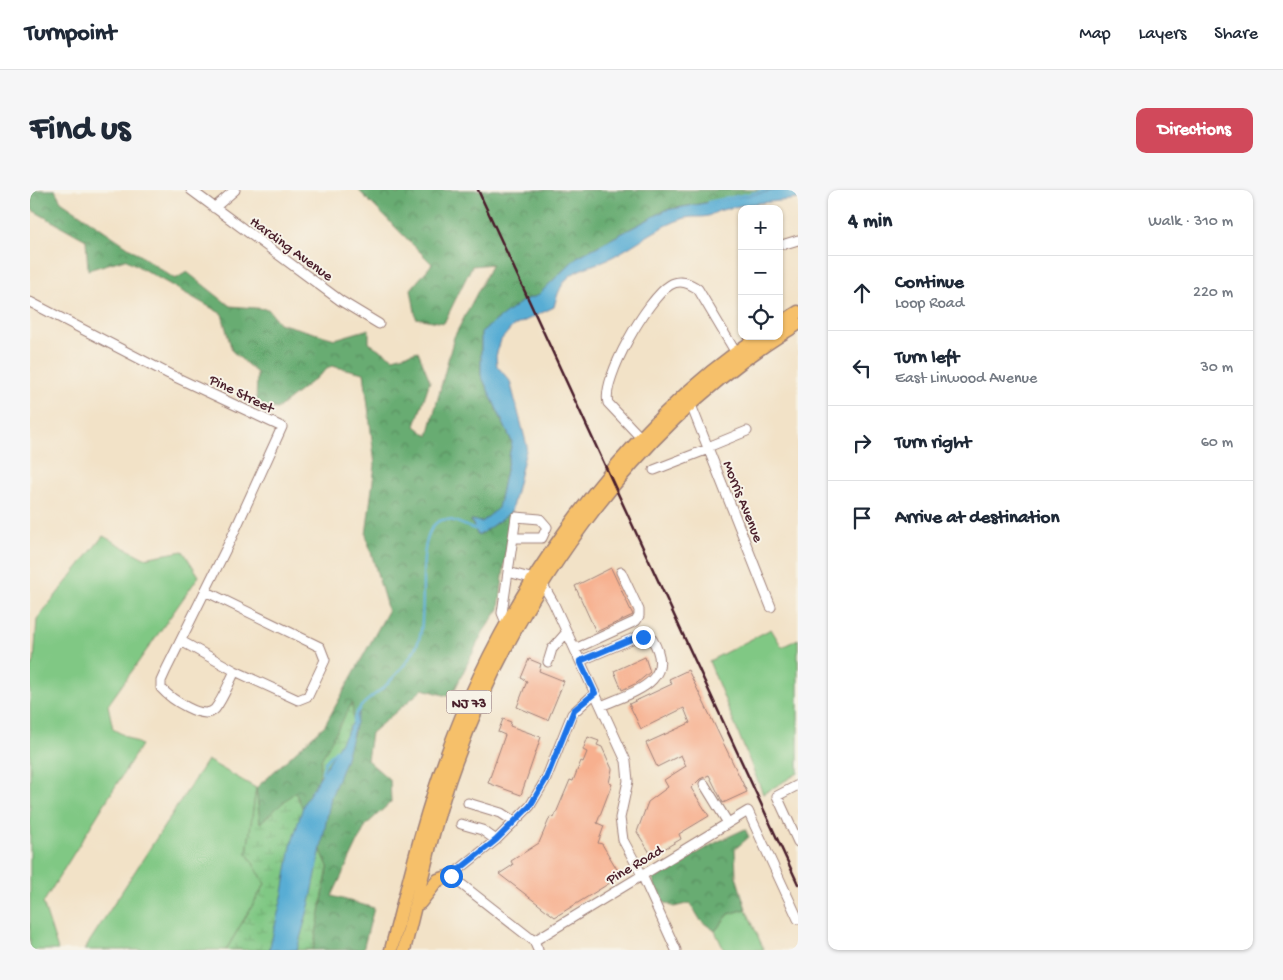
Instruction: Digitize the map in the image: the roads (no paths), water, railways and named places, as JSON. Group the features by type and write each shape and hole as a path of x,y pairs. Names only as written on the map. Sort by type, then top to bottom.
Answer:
{"highway":[{"path":"783,321 798,312"},
{"name":"NJ 73","path":"783,333 798,324"},
{"name":"NJ 73","path":"404,950 441,806 465,738 539,582 574,521 642,438 680,400 754,340"},
{"name":"NJ 73","path":"392,950 422,834 441,772 466,708 506,625 618,481 650,445 691,405 728,373 773,340"},
{"path":"410,926 430,888 438,880 451,876"}],"street":[{"name":"Harding Avenue","path":"191,190 359,314 379,324"},
{"path":"214,208 235,190"},
{"path":"785,244 798,240"},
{"path":"642,438 608,403 608,384 636,326 656,298 669,285 679,282 689,283 698,289 736,353"},
{"name":"Pine Street","path":"30,302 169,374 282,427 166,670 161,682 161,688 175,700 196,712 204,714 215,709 235,671"},
{"name":"Morris Avenue","path":"691,405 771,607"},
{"path":"654,470 747,431"},
{"path":"506,625 502,613 513,538"},
{"path":"508,572 539,582 567,632 601,706 627,766 628,782 620,813 620,830 625,845 642,875 676,950"},
{"path":"575,649 636,621 639,616 621,572"},
{"path":"181,641 235,671 298,700 308,696 321,670 325,660 324,652 320,647 205,591"},
{"path":"548,662 558,640 567,632"},
{"path":"580,661 634,638 652,639 658,649 661,663 657,676 648,684 601,706"},
{"path":"538,950 534,940 451,876 496,840 514,822 542,788 574,710 595,693"},
{"path":"704,784 728,823"},
{"path":"798,785 776,796 798,842"},
{"path":"468,803 501,814 514,822"},
{"name":"Pine Road","path":"534,940 748,812 798,919"},
{"path":"461,824 482,830 496,840"}],"water":[{"path":"777,190 798,190 798,199 738,205 720,210 708,216 685,218 666,225 614,256 576,272 563,284 554,307 512,327 501,340 496,356 497,366 510,381 527,446 511,512 478,536 471,520 482,522 498,508 512,442 481,375 481,332 524,300 537,296 577,257 666,210"},
{"path":"359,712 345,761 331,797 311,899 297,950 269,950 283,893 291,846 304,803"}],"waterway":[{"path":"708,202 768,190"},
{"path":"353,722 359,709 393,678 411,655 418,642 422,624 424,560 429,533 435,524 445,520 451,520 478,530"},
{"path":"322,772 325,762 336,750"}],"railway":[{"path":"478,190 798,884"}]}
